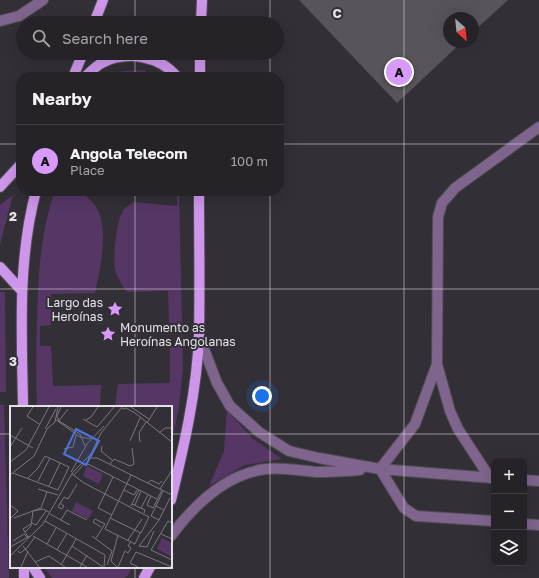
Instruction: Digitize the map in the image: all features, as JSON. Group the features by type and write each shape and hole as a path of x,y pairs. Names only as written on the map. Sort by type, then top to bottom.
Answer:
{"main road":[{"path":"97,16 103,0"},
{"path":"201,16 202,0"},
{"path":"75,72 80,60"},
{"path":"91,72 101,63 108,60"},
{"path":"154,60 173,72"},
{"path":"200,60 200,72"},
{"path":"0,187 16,169"},
{"path":"23,406 22,291 25,248 35,196"},
{"path":"172,496 184,448 193,392 199,336 199,196"},
{"path":"0,267 22,291"},
{"path":"34,568 40,578"},
{"path":"144,578 149,568"},
{"path":"151,578 154,568"}],"street":[{"path":"19,16 43,0"},
{"path":"0,21 16,17"},
{"path":"491,477 458,429 450,411 437,364 438,217 442,203 455,188 539,127"},
{"path":"199,336 217,383 230,406 259,432 289,451 380,469 491,478"},
{"path":"172,535 186,515 213,492 234,478 265,469 319,472 380,469 415,424 437,364"},
{"path":"380,469 404,508 416,516 491,521"},
{"path":"527,480 539,481"},
{"path":"527,524 539,525"}],"shaded area":[{"path":"143,70 146,72 121,72"},
{"path":"13,195 0,245 0,205"},
{"path":"53,196 86,196 95,205 100,216 103,228 103,242 100,269 95,293 51,294 51,325 40,326 40,346 51,346 53,386 101,385 100,406 37,406 36,343 39,272 43,239"},
{"path":"177,196 179,196 183,367 179,407 172,441 172,406 115,406 118,384 170,383 170,345 181,345 181,324 169,324 168,291 127,292 116,273 114,257 119,223 125,208 133,202 177,206"},
{"path":"0,292 5,292 6,392 0,392"},
{"path":"0,405 4,405 9,578 0,578"},
{"path":"227,410 253,439 282,459 245,465 209,486 224,451"},
{"path":"45,568 131,568 129,574 125,578 52,578"}],"building":[{"path":"299,0 508,0 479,27 479,12 443,12 443,48 456,48 397,103"}],"place":[{"name":"Angola Telecom","path":"399,72"},
{"name":"Largo das Heroínas","path":"115,309"},
{"name":"Monumento as Heroínas Angolanas","path":"108,334"}]}
